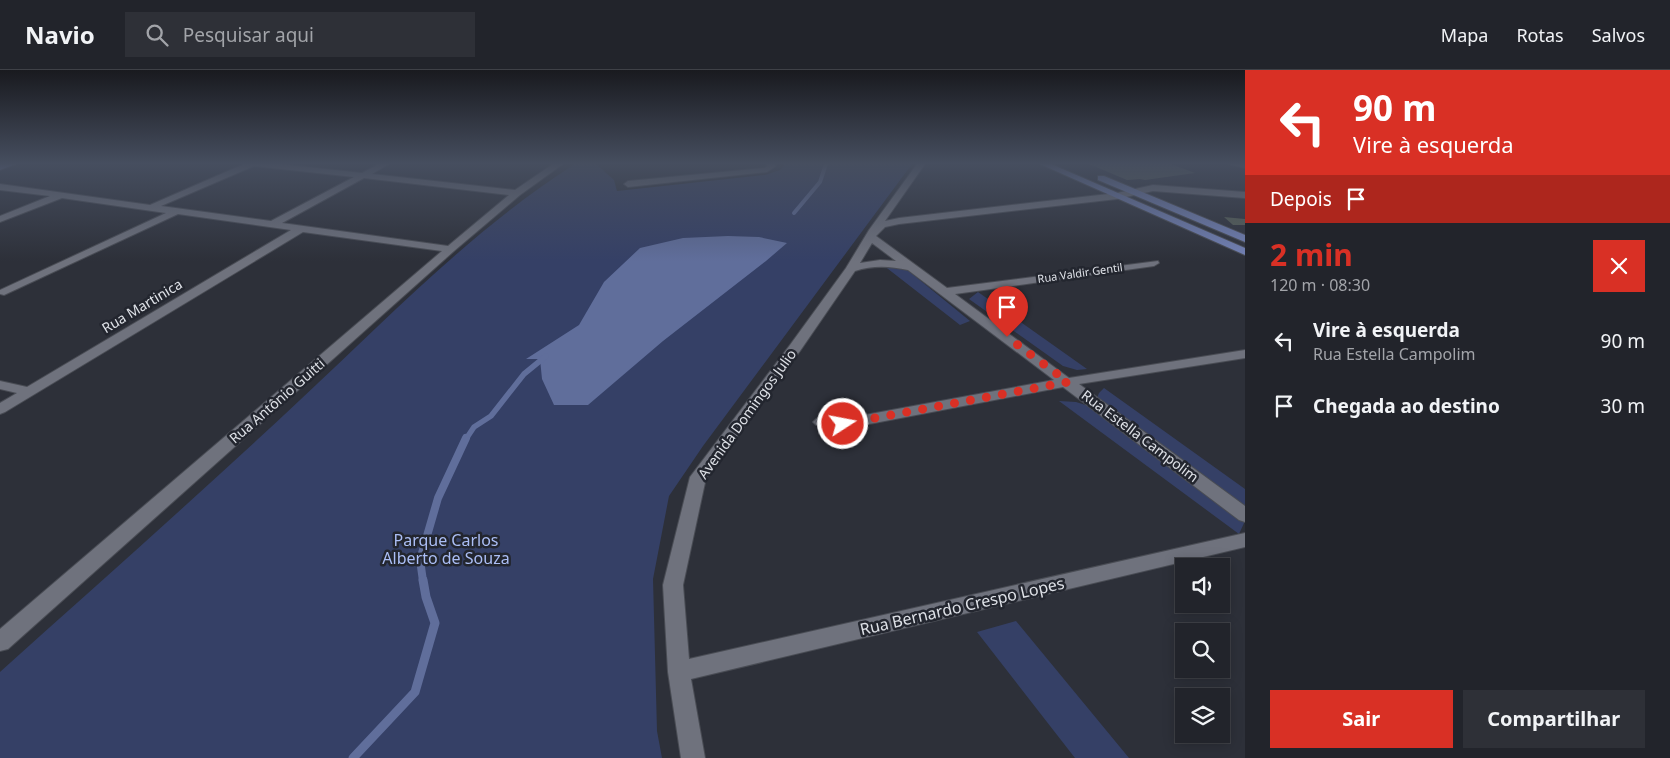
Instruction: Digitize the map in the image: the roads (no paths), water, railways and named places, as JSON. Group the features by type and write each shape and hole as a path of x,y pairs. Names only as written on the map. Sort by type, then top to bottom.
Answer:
{"main road":[{"path":"1117,196 1245,252"},
{"path":"1144,196 1243,238"}],"street":[{"path":"0,219 60,196"},
{"path":"61,196 450,249"},
{"path":"150,208 177,196"},
{"path":"271,225 325,196"},
{"name":"Rua Antônio Guitti","path":"0,642 450,249 513,196"},
{"path":"898,196 906,209 926,215 969,214"},
{"name":"Avenida Domingos Julio","path":"693,758 679,672 672,585 698,477 795,348 851,269 898,196"},
{"path":"873,234 890,223 1116,196"},
{"path":"4,292 175,212"},
{"name":"Rua Martinica","path":"0,409 300,229"},
{"name":"Rua Estella Campolim","path":"873,234 915,269 1245,515"},
{"name":"Rua Estella Campolim","path":"851,269 861,265 878,263 897,264 915,269"},
{"name":"Rua Valdir Gentil","path":"946,292 1154,263"},
{"path":"821,422 843,424 1068,382 1245,354"},
{"path":"0,385 28,391"},
{"name":"Rua Bernardo Crespo Lopes","path":"679,672 1245,540"}],"waterway":[{"path":"794,213 808,196"},
{"path":"466,439 474,427 491,416 524,374 546,356"},
{"path":"423,581 420,560 438,498 466,438"},
{"path":"353,758 415,692 435,623 426,597 423,580"}],"park label":[{"name":"Parque Carlos Alberto de Souza","path":"446,549"}]}
